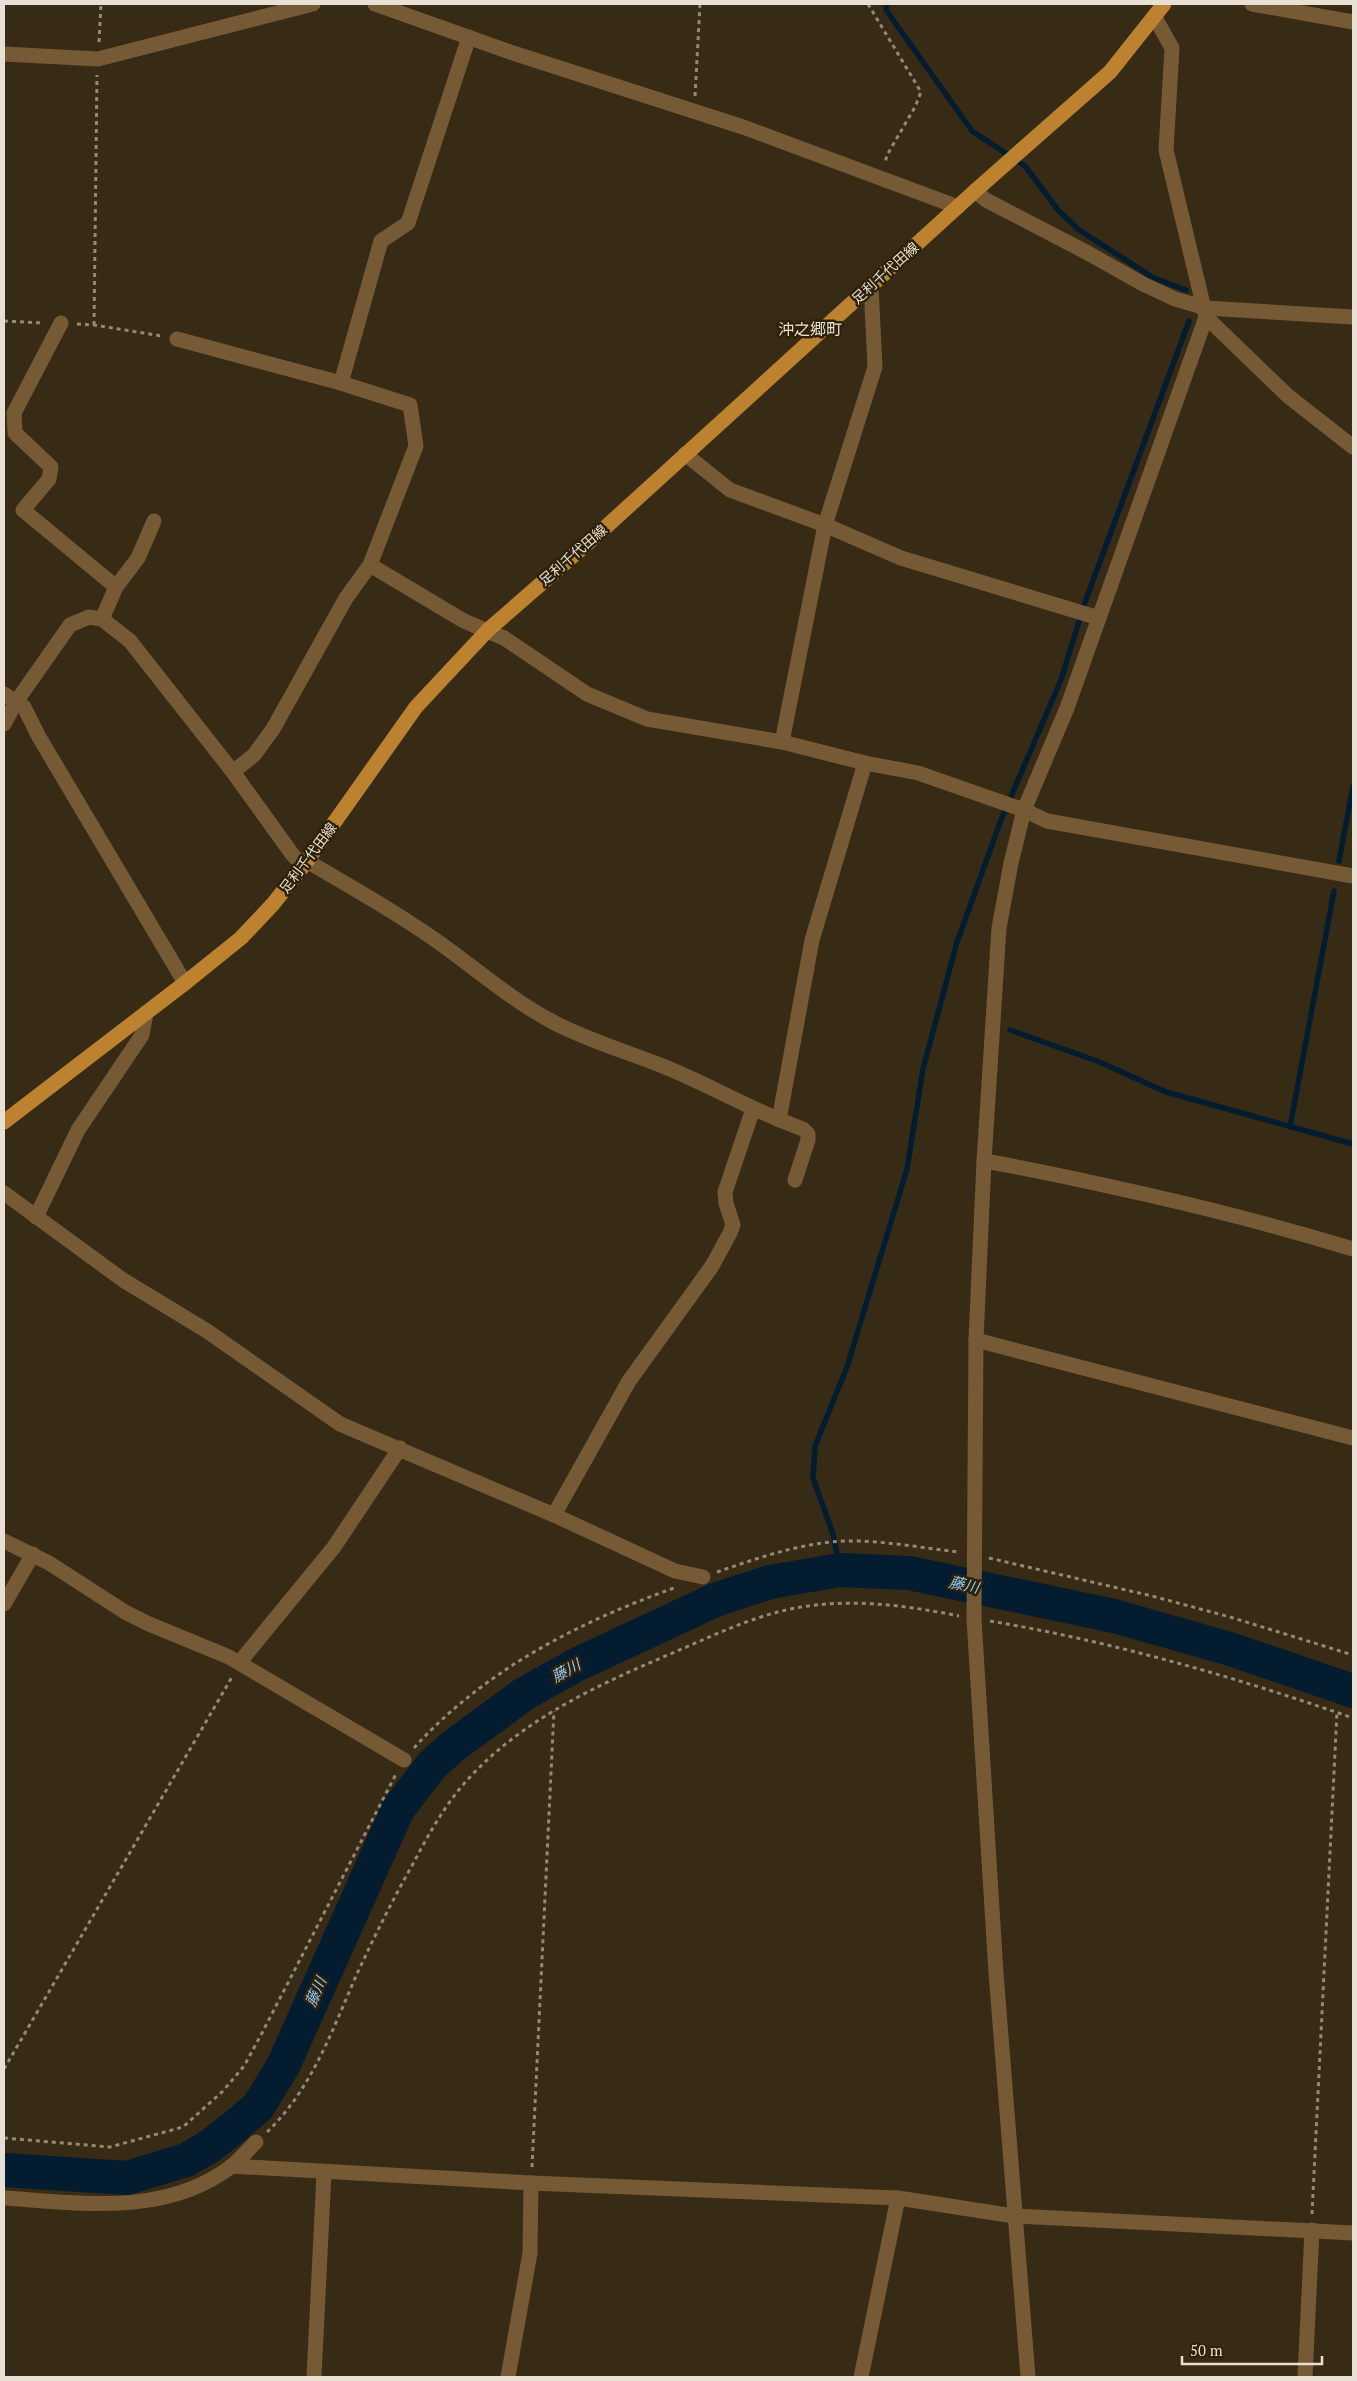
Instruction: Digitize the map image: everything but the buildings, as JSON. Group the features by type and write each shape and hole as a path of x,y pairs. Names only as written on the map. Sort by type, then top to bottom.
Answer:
{"main road":[{"name":"足利千代田線","path":"4,1122 185,984 241,938 273,904 305,863 416,707 488,630 597,535 975,191 1110,72 1159,10"}],"street":[{"path":"4,54 98,59 313,4"},
{"path":"374,4 404,9 469,37 694,111 958,207"},
{"path":"1252,4 1353,22"},
{"path":"1159,10 1172,48 1166,150 1206,312 1288,396 1353,447"},
{"path":"341,383 381,241 408,223 469,37"},
{"path":"975,191 986,200 1143,284 1206,312 1353,317"},
{"path":"782,742 825,525 876,367 871,286"},
{"path":"1028,2377 996,1973 974,1616 976,1340 984,1161 999,928 1011,863 1024,810 1067,708 1206,312"},
{"path":"61,324 14,413 15,433 51,467 50,479 23,510 116,587"},
{"path":"177,339 341,383 410,405 416,446 370,565 346,598 273,729 254,755 233,772"},
{"path":"685,454 730,490 825,525 901,558 1099,618"},
{"path":"102,619 116,587 138,558 154,522"},
{"path":"370,565 464,621 504,638 586,694 647,719 782,742 865,763 918,773 1024,810 1046,821 1353,876"},
{"path":"4,724 10,698 70,625 89,617 102,619 130,641 233,772 292,854 403,918 448,949 481,975 554,1022 606,1046 666,1067 753,1110 803,1129 808,1134 795,1180"},
{"path":"10,698 24,707 39,737 185,984"},
{"path":"779,1120 812,940 865,763"},
{"path":"36,1217 78,1130 142,1035 146,1013"},
{"path":"554,1515 629,1381 707,1273 730,1233 733,1225 726,1203 726,1192 753,1110"},
{"path":"984,1161 1039,1170 1182,1203 1290,1230 1353,1250"},
{"path":"4,1193 123,1280 207,1331 327,1416 554,1515 675,1571 703,1577"},
{"path":"976,1340 1352,1433"},
{"path":"239,1663 334,1547 400,1448"},
{"path":"4,1542 33,1554 125,1612 149,1624 229,1656 404,1760"},
{"path":"4,1604 33,1554"},
{"path":"4,2198 128,2204 162,2198 198,2185 231,2166 256,2142"},
{"path":"231,2166 324,2173 531,2183 898,2198 1014,2216 1353,2233"},
{"path":"314,2377 324,2173"},
{"path":"508,2377 530,2253 531,2183"},
{"path":"861,2377 898,2198"},
{"path":"1305,2377 1312,2230"}],"path":[{"path":"101,4 98,59 94,325 177,339"},
{"path":"694,111 700,4"},
{"path":"868,4 921,92 915,107 887,155 882,178"},
{"path":"703,1577 746,1561 829,1543 844,1541 872,1542 973,1557 1230,1616 1353,1655"},
{"path":"4,2138 110,2147 183,2127 223,2091 244,2066 404,1760 432,1728 501,1673 549,1644 609,1615 675,1587"},
{"path":"256,2142 284,2116 309,2080 374,1936 438,1818 463,1785 516,1735 554,1710 627,1672 755,1618 779,1611 835,1603 868,1603 974,1616 1155,1655 1353,1718"},
{"path":"4,2069 239,1663"},
{"path":"531,2183 554,1710"},
{"path":"1312,2230 1338,1712"}],"waterway":[{"path":"887,4 886,10 972,131 1025,166 1058,210 1079,230 1154,278 1186,290"},
{"path":"840,1570 833,1534 813,1478 815,1446 847,1367 907,1169 923,1069 957,942 1001,820 1061,680 1084,605 1189,321"},
{"path":"1339,861 1353,786"},
{"path":"1290,1127 1334,891"},
{"path":"1010,1030 1097,1061 1166,1092 1353,1144"},
{"name":"藤川","path":"4,2170 127,2178 186,2160 210,2146 233,2128 258,2107 283,2066 398,1809 432,1765 452,1747 524,1694 578,1664 715,1600 770,1582 840,1570 909,1573 1114,1616 1230,1649 1353,1691"}],"district":[{"name":"沖之郷町","path":"810,329"}]}
